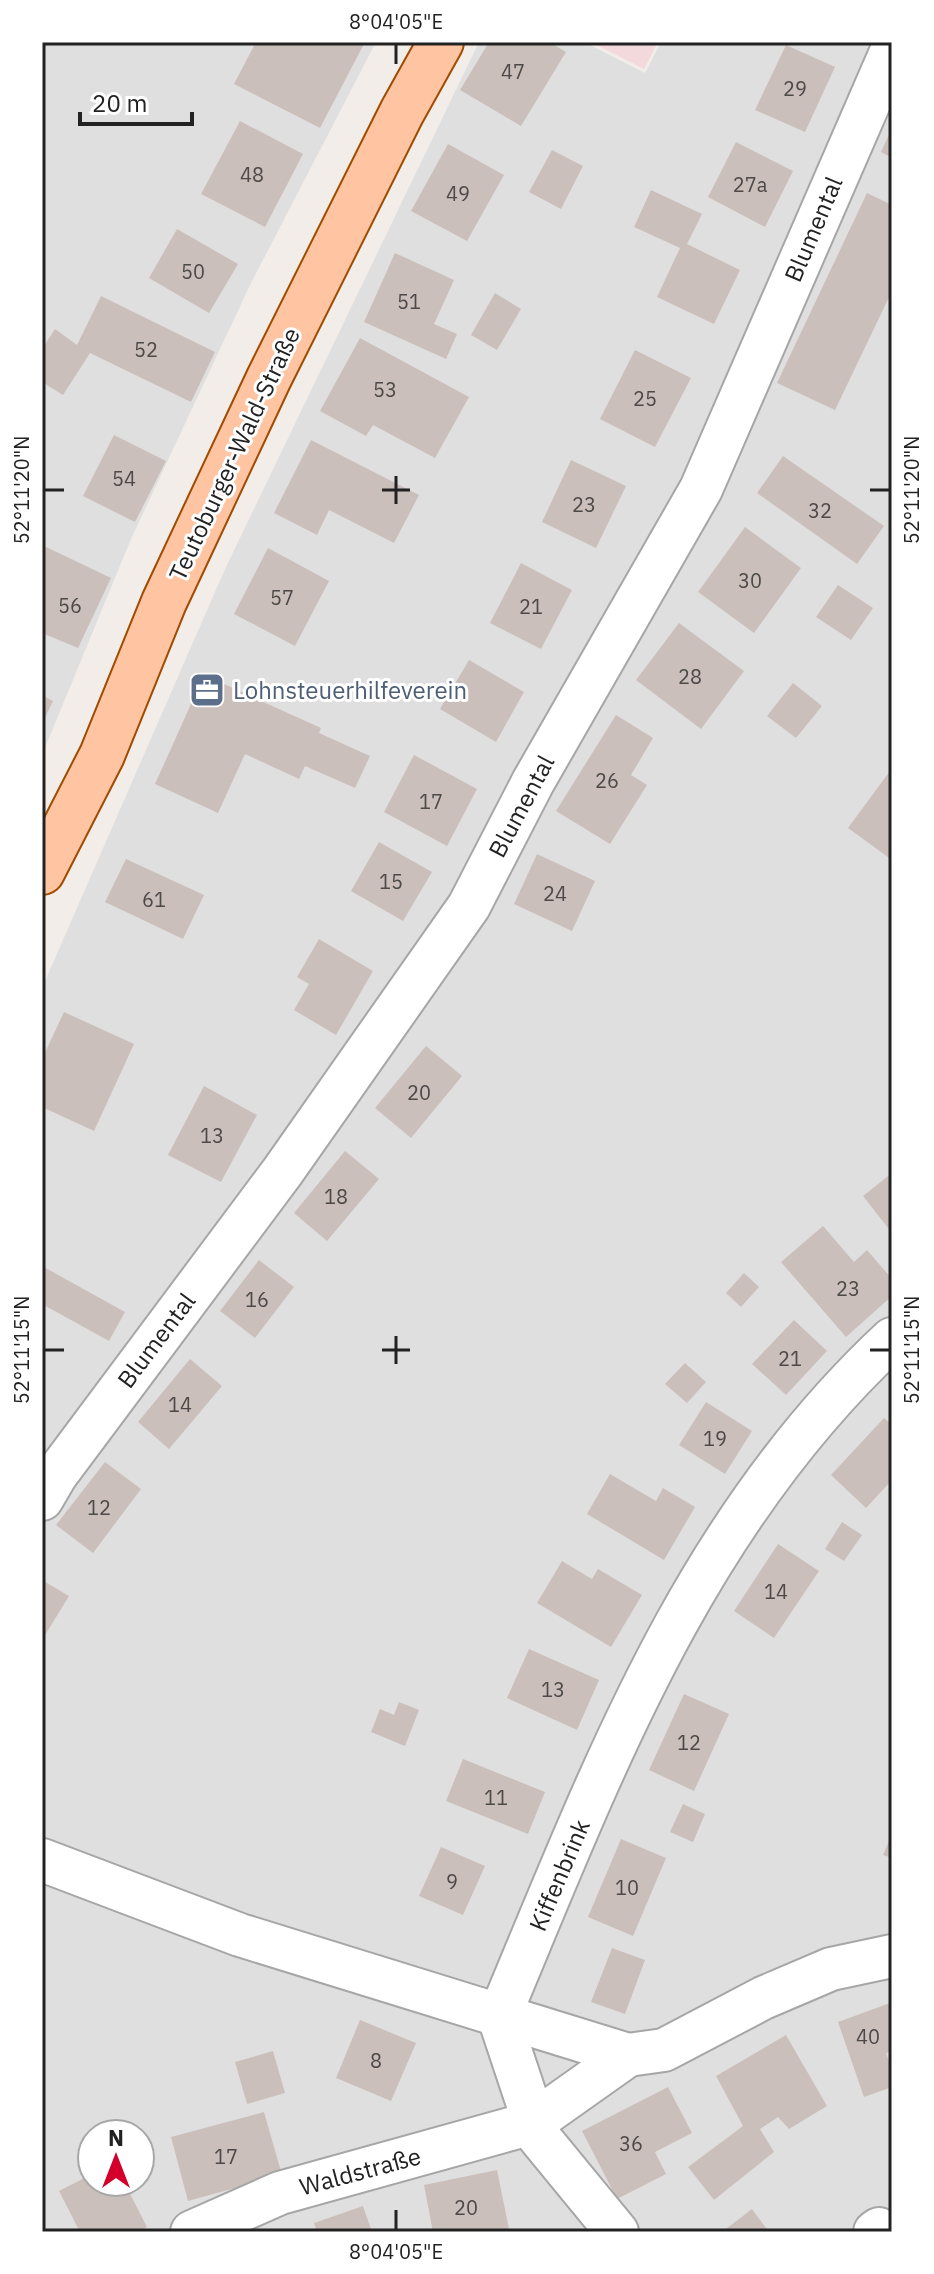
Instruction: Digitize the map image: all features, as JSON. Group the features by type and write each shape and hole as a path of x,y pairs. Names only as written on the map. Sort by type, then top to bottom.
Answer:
{"main road":[{"name":"Teutoburger-Wald-Straße","path":"42,872 54,818 102,755 164,602 269,378 441,42"}],"street":[{"name":"Blumental","path":"42,1499 56,1475 283,1171 469,906 533,782 701,489 892,50"},
{"name":"Kiffenbrink","path":"499,2017 620,1728 668,1634 716,1552 772,1469 839,1388 892,1339"},
{"path":"42,1860 240,1935 499,2017 539,2137 617,2232"},
{"name":"Waldstraße","path":"499,2017 628,2055 664,2050 763,1998 831,1969 892,1956"},
{"name":"Waldstraße","path":"192,2232 280,2193 532,2123 628,2055"}],"shaded area":[{"path":"42,42 376,42 250,285 131,539 42,755"},
{"path":"479,42 584,42 645,73 661,42 892,42 892,2232 42,2232 42,988 225,569"},
{"path":"591,42 658,42 644,69"}],"building":[{"path":"256,42 365,42 320,128 234,84"},
{"path":"489,42 549,42 566,52 521,126 460,90"},
{"path":"786,45 835,67 805,132 755,110"},
{"path":"240,121 303,154 265,227 201,194"},
{"path":"892,128 892,158 881,152"},
{"path":"736,142 793,171 765,227 708,197"},
{"path":"448,144 504,175 467,241 411,211"},
{"path":"552,150 583,166 561,209 529,192"},
{"path":"651,190 702,214 687,244 740,270 714,324 657,297 680,248 634,227"},
{"path":"867,193 892,205 892,291 835,410 777,383"},
{"path":"177,229 238,264 209,313 149,278"},
{"path":"395,253 454,280 434,324 457,334 446,359 364,322"},
{"path":"495,293 521,309 497,350 471,335"},
{"path":"101,296 215,352 191,402 90,353 63,395 42,382 42,349 55,329 77,345"},
{"path":"360,338 469,397 435,458 373,425 366,436 320,411"},
{"path":"635,350 691,378 655,447 600,419"},
{"path":"114,435 166,461 135,522 83,496"},
{"path":"311,440 419,495 394,543 329,510 317,535 274,513"},
{"path":"783,456 884,526 857,564 757,493"},
{"path":"571,460 626,486 596,548 542,522"},
{"path":"745,527 801,568 754,633 698,592"},
{"path":"42,545 111,578 78,648 42,633"},
{"path":"268,548 329,581 295,646 234,614"},
{"path":"521,563 572,590 541,649 490,623"},
{"path":"838,585 873,608 851,640 816,617"},
{"path":"679,623 744,671 701,729 636,680"},
{"path":"469,660 524,692 496,742 440,709"},
{"path":"204,675 321,728 319,733 370,756 355,788 305,766 299,779 245,754 218,813 155,784"},
{"path":"793,683 822,706 796,738 767,716"},
{"path":"42,695 53,701 42,724"},
{"path":"616,715 653,738 631,775 647,785 610,844 556,811"},
{"path":"414,755 477,789 447,846 384,812"},
{"path":"892,772 892,860 848,828"},
{"path":"379,842 432,872 403,921 351,891"},
{"path":"537,854 595,881 572,931 514,904"},
{"path":"126,859 204,895 183,939 105,902"},
{"path":"319,939 373,971 336,1035 294,1010 309,984 297,977"},
{"path":"64,1012 134,1044 94,1131 42,1107 42,1059"},
{"path":"426,1046 462,1076 411,1138 375,1108"},
{"path":"204,1086 257,1115 221,1182 168,1155"},
{"path":"345,1151 379,1179 327,1241 294,1213"},
{"path":"892,1173 892,1233 863,1196"},
{"path":"823,1226 854,1262 867,1250 892,1279 892,1296 846,1337 781,1262"},
{"path":"259,1260 294,1287 255,1338 220,1311"},
{"path":"42,1266 125,1312 109,1341 42,1304"},
{"path":"744,1273 759,1287 741,1307 726,1293"},
{"path":"794,1320 827,1351 786,1395 752,1364"},
{"path":"190,1359 222,1386 169,1449 138,1422"},
{"path":"685,1363 706,1382 687,1403 665,1384"},
{"path":"706,1402 752,1431 725,1474 679,1445"},
{"path":"884,1418 892,1425 892,1480 866,1508 831,1475"},
{"path":"105,1462 141,1489 93,1553 56,1525"},
{"path":"610,1474 656,1501 663,1488 695,1507 664,1560 587,1514"},
{"path":"842,1522 862,1535 844,1561 825,1549"},
{"path":"778,1544 819,1571 774,1638 734,1611"},
{"path":"562,1561 592,1579 598,1569 642,1595 611,1647 537,1603"},
{"path":"42,1580 69,1596 42,1640"},
{"path":"529,1649 599,1680 577,1730 507,1698"},
{"path":"684,1694 729,1714 694,1791 649,1770"},
{"path":"399,1702 419,1710 405,1746 371,1732 380,1709 394,1715"},
{"path":"463,1759 545,1792 528,1834 446,1801"},
{"path":"683,1804 705,1814 693,1842 670,1832"},
{"path":"892,1834 892,1858 883,1855"},
{"path":"621,1839 666,1858 633,1936 588,1917"},
{"path":"441,1847 485,1866 463,1915 419,1896"},
{"path":"612,1948 645,1960 625,2014 591,2002"},
{"path":"890,2003 892,2051 886,2053 892,2071 892,2087 864,2097 838,2022"},
{"path":"360,2020 416,2043 391,2101 336,2078"},
{"path":"786,2035 827,2106 789,2129 778,2117 760,2129 774,2152 714,2200 688,2167 743,2126 716,2076"},
{"path":"273,2051 285,2093 247,2104 235,2062"},
{"path":"668,2087 692,2133 655,2152 666,2174 617,2199 582,2131"},
{"path":"264,2112 282,2175 188,2201 171,2137"},
{"path":"497,2170 509,2229 433,2232 424,2185"},
{"path":"76,2182 76,2198 132,2198 147,2227 138,2232 80,2232 59,2191"},
{"path":"363,2206 372,2232 317,2232 314,2223"},
{"path":"752,2209 769,2232 722,2232"}],"place":[{"name":"Lohnsteuerhilfeverein","path":"207,690"}]}
